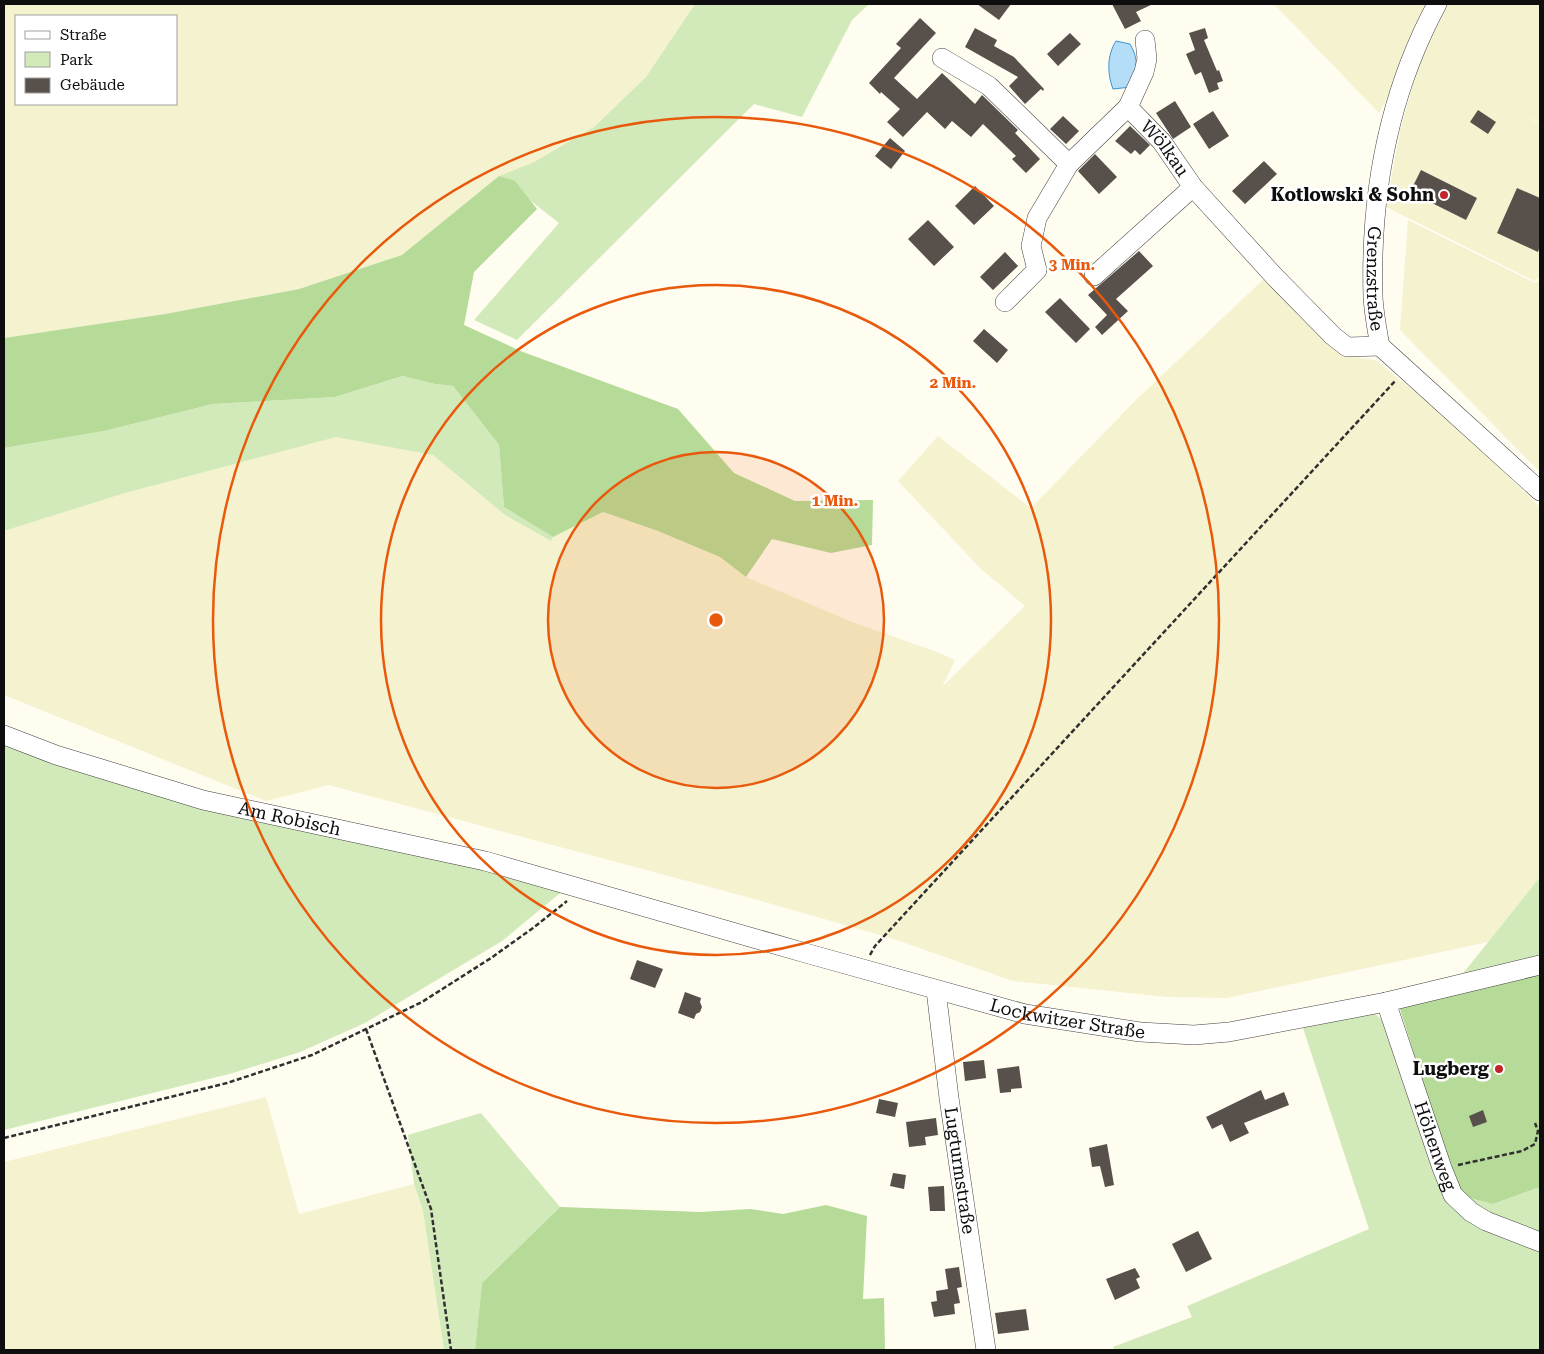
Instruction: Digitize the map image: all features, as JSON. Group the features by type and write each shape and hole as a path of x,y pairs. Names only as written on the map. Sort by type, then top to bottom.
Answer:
{"street":[{"name":"Grenzstraße","path":"1437,4 1404,78 1386,140 1374,226 1373,299 1380,346 1540,491"},
{"path":"1128,107 1144,72 1147,59 1145,40"},
{"path":"942,58 989,86 1069,164"},
{"name":"Wölkau","path":"1005,302 1037,270 1031,246 1037,218 1069,164 1128,107 1162,142 1193,187 1333,336 1347,346 1380,346"},
{"path":"1094,276 1193,187"},
{"name":"Am Robisch","path":"4,735 56,755 203,800 485,861 603,896"},
{"name":"Lockwitzer Straße","path":"603,896 1025,1014 1178,1036 1229,1032 1386,1002 1540,965"},
{"name":"Lugturmstraße","path":"936,990 949,1098 986,1350"},
{"name":"Höhenweg","path":"1386,1002 1442,1168 1454,1195 1471,1212 1486,1221 1540,1242"}],"path":[{"path":"862,968 875,946 1405,370"},
{"path":"4,1138 227,1083 312,1055 422,1002 491,958 548,916 578,889"},
{"path":"366,1029 431,1209 451,1350"},
{"path":"1442,1168 1489,1160 1522,1151 1535,1144 1538,1131 1535,1123"}],"shaded area":[{"path":"4,4 695,4 646,77 594,127 534,162 499,176 403,255 299,289 165,314 4,338"},
{"path":"1274,4 1430,4 1413,51 1379,113"},
{"path":"1446,4 1540,4 1540,123 1520,113 1540,124 1540,277 1534,281 1386,207 1400,131 1420,59"},
{"path":"1408,220 1535,283 1540,279 1540,472 1400,330"},
{"path":"1266,277 1351,357 1375,360 1447,417 1540,507 1540,877 1488,942 1227,998 1168,997 1013,981 891,938 747,897 329,785 266,801 4,695 4,531 125,493 336,436 433,455 505,515 551,541 553,537 603,512 658,531 720,557 746,577 852,622 955,660 942,687 1025,606 981,569 898,481 938,436 1031,508 1136,400"},
{"path":"266,1097 299,1214 414,1184 423,1211 444,1350 4,1350 4,1162"}],"green space":[{"path":"695,4 869,4 852,20 802,117 754,104 517,340 474,320 559,223 499,176 534,162 594,127 646,77"},
{"path":"499,176 515,181 537,209 474,272 464,325 523,352 678,409 734,473 795,501 873,500 872,545 831,553 772,539 746,577 720,557 658,531 603,512 553,537 504,507 499,445 453,386 435,384 403,376 335,397 213,404 104,431 4,448 4,338 165,314 299,289 402,255"},
{"path":"404,376 435,384 453,386 499,445 504,507 553,537 551,541 505,515 433,455 336,437 125,493 4,531 4,448 104,431 213,404 335,397"},
{"path":"4,736 564,890 502,941 365,1023 300,1052 233,1073 4,1130"},
{"path":"1540,877 1540,959 1461,976"},
{"path":"1540,970 1540,1187 1493,1204 1466,1197 1457,1191 1400,1009 1407,999"},
{"path":"1372,1011 1390,1027 1451,1197 1540,1248 1540,1350 1114,1350 1113,1347 1192,1317 1187,1306 1369,1229 1302,1025"},
{"path":"481,1113 560,1207 482,1283 475,1350 444,1350 423,1211 414,1184 408,1135"},
{"path":"1540,1187 1540,1237 1480,1213 1466,1197 1493,1204"},
{"path":"826,1205 867,1216 863,1299 884,1298 885,1350 475,1350 482,1283 560,1207 701,1212 750,1209 783,1214"}],"water":[{"path":"1116,41 1130,44 1135,56 1136,65 1131,87 1113,89 1109,64 1111,52"}],"building":[{"path":"977,4 1011,4 999,20"},
{"path":"1112,4 1153,4 1136,12 1141,21 1125,29"},
{"path":"920,18 936,33 894,78 917,99 942,73 975,104 982,95 1018,130 1015,133 1040,159 1026,173 1012,159 1016,156 983,124 971,137 952,121 945,129 927,112 903,137 887,122 900,109 869,83 901,48 896,44"},
{"path":"975,28 997,40 994,46 1014,57 1044,89 1043,91 1041,89 1025,104 1009,86 1018,77 965,47"},
{"path":"1205,28 1208,38 1204,40 1223,81 1217,83 1219,89 1209,93 1201,72 1195,75 1186,54 1195,50 1189,33"},
{"path":"1070,33 1081,44 1058,66 1047,54"},
{"path":"1175,101 1191,127 1173,139 1156,113"},
{"path":"1478,110 1496,122 1488,134 1470,122"},
{"path":"1213,111 1229,136 1209,149 1193,124"},
{"path":"1063,116 1079,131 1066,144 1050,129"},
{"path":"1130,126 1150,145 1140,155 1135,150 1131,154 1115,141"},
{"path":"890,138 905,151 891,169 875,156"},
{"path":"1095,154 1117,177 1099,194 1078,171"},
{"path":"1264,161 1277,174 1245,204 1232,191"},
{"name":"Kotlowski & Sohn","path":"1421,170 1477,198 1466,220 1410,192"},
{"path":"975,186 994,206 974,225 955,206"},
{"path":"1517,188 1540,198 1540,246 1538,252 1497,233"},
{"path":"928,220 954,247 934,266 908,239"},
{"path":"1139,251 1153,266 1116,299 1128,311 1102,335 1095,327 1107,315 1088,295"},
{"path":"1005,252 1018,266 993,290 980,277"},
{"path":"1060,298 1090,329 1076,343 1045,312"},
{"path":"984,329 1008,350 997,363 973,341"},
{"path":"637,960 663,969 655,988 630,979"},
{"path":"685,992 701,998 702,1007 694,1019 678,1013"},
{"path":"984,1060 986,1078 965,1081 963,1062"},
{"path":"1019,1066 1022,1088 1000,1093 997,1069"},
{"path":"1261,1090 1265,1100 1284,1092 1289,1105 1244,1123 1249,1133 1230,1142 1222,1124 1212,1129 1206,1117"},
{"path":"879,1099 898,1103 895,1117 876,1113"},
{"path":"1483,1110 1487,1122 1473,1127 1469,1116"},
{"path":"936,1118 938,1135 925,1137 926,1145 909,1147 906,1122"},
{"path":"1107,1144 1114,1185 1105,1187 1100,1166 1092,1167 1089,1148"},
{"path":"893,1173 906,1175 904,1189 890,1186"},
{"path":"944,1186 945,1211 930,1211 928,1187"},
{"path":"1198,1231 1212,1259 1186,1272 1172,1244"},
{"path":"959,1267 962,1287 957,1288 960,1303 954,1304 955,1314 934,1317 931,1302 937,1301 936,1291 948,1289 945,1269"},
{"path":"1135,1268 1140,1277 1136,1279 1140,1288 1115,1300 1106,1279"},
{"path":"1026,1309 1029,1330 998,1334 995,1313"}],"place":[{"name":"Kotlowski & Sohn","path":"1444,195"},
{"name":"Lugberg","path":"1499,1069"}]}
